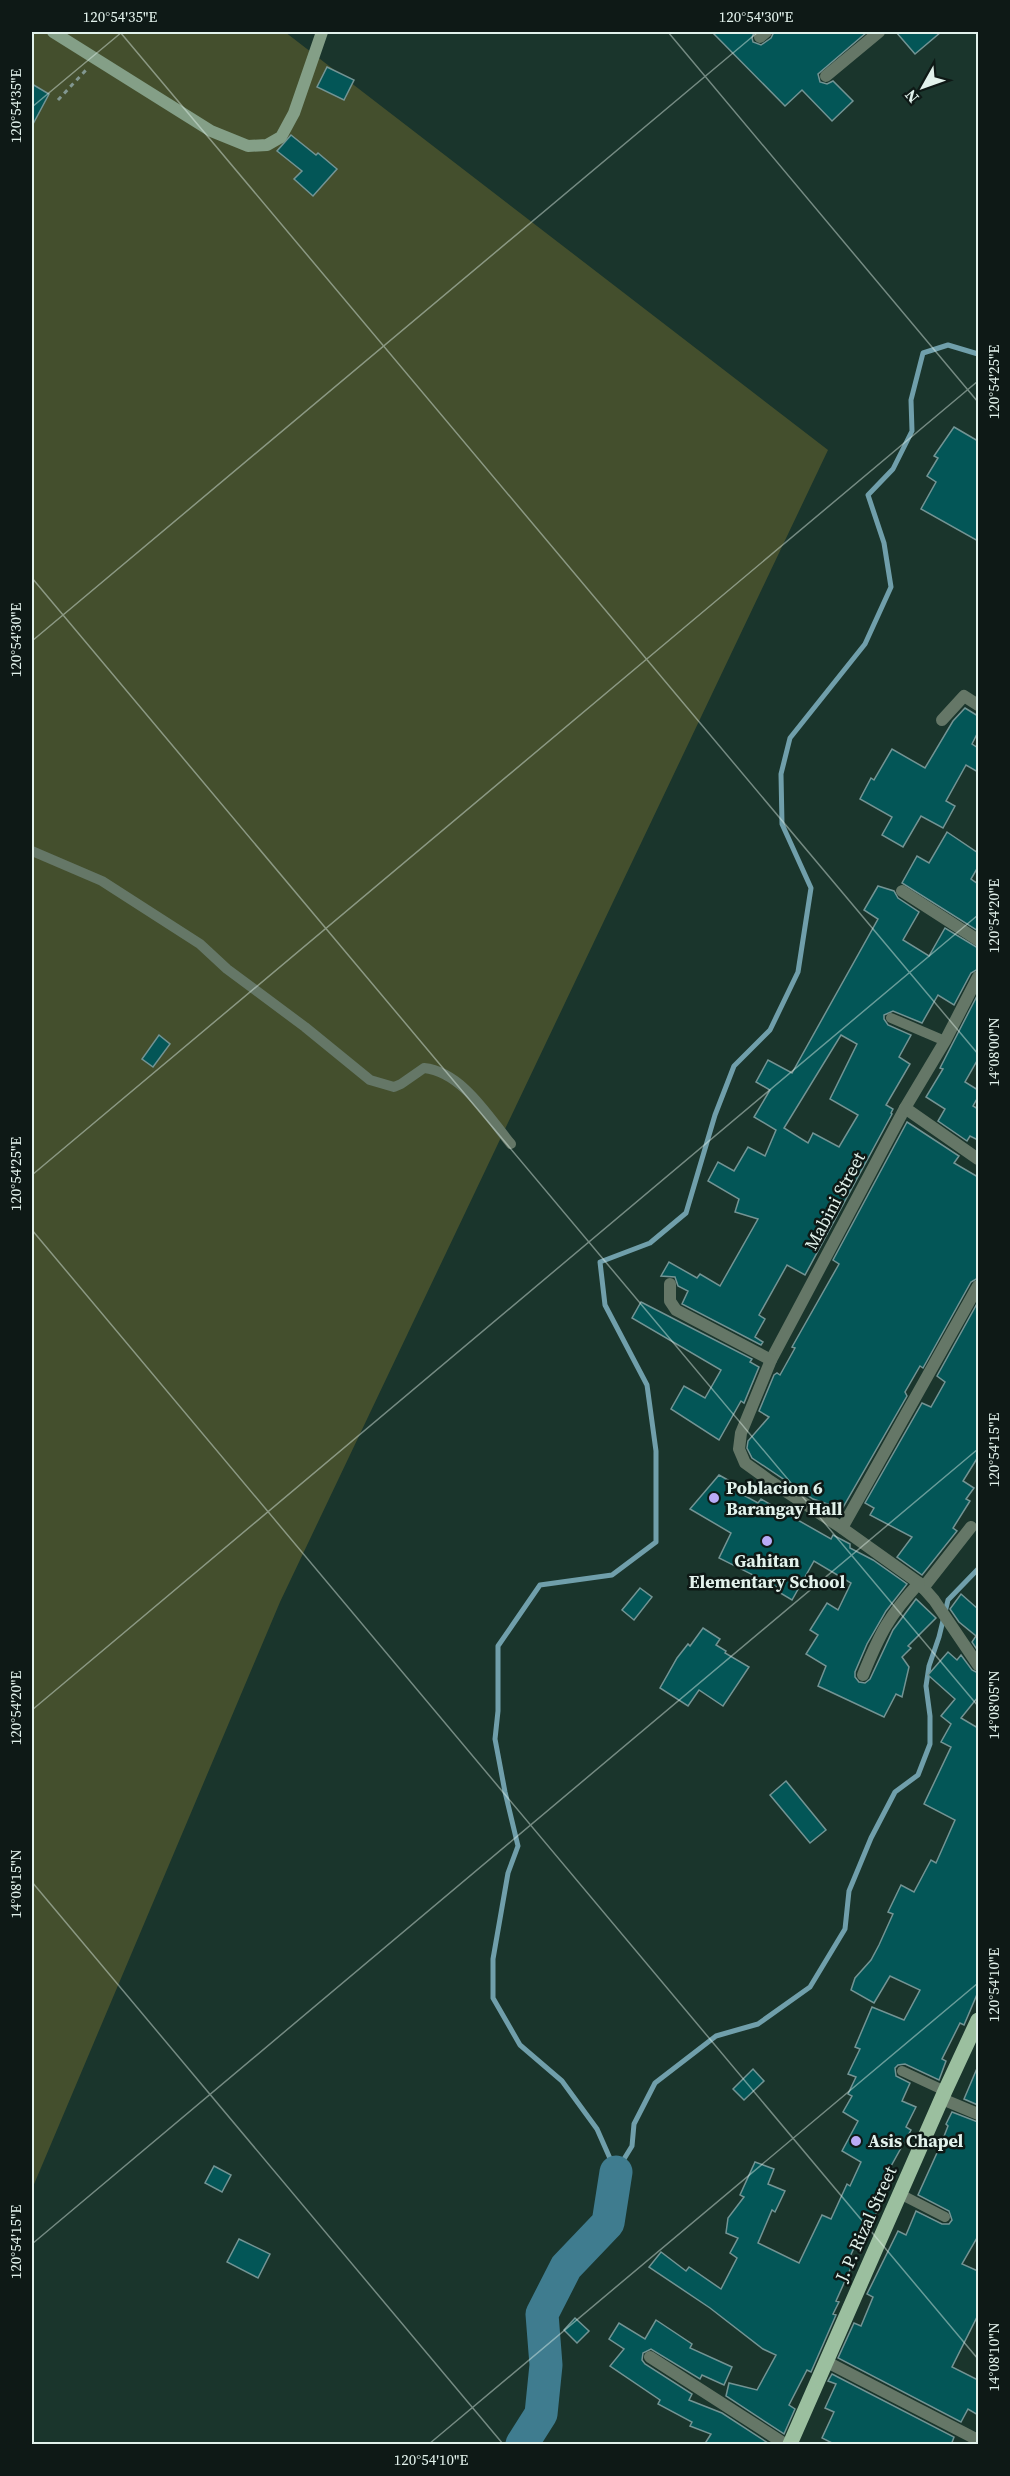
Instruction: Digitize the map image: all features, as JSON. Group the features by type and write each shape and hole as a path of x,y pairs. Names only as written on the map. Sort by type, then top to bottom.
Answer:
{"main road":[{"name":"J. P. Rizal Street","path":"790,2445 978,2020"}],"street":[{"path":"53,32 211,131 248,146 267,145 281,137 294,113 322,32"},
{"path":"826,76 879,32"},
{"path":"942,720 964,696 978,705"},
{"path":"902,891 978,940"},
{"name":"Mabini Street","path":"842,1528 770,1482 745,1463 739,1449 741,1433 771,1360 905,1108 945,1041 978,977"},
{"path":"905,1108 978,1159"},
{"path":"670,1284 670,1301 676,1310 771,1360"},
{"path":"978,1286 842,1528 921,1585 934,1600 978,1665"},
{"path":"863,1675 880,1633 895,1609 921,1585 971,1527"},
{"path":"943,2095 978,2114"},
{"path":"650,2357 785,2445"},
{"path":"826,2362 978,2440"}],"lane":[{"path":"32,851 102,881 200,944 227,969 305,1027 369,1080 394,1087 424,1068 436,1070 451,1077 478,1103 511,1144"},
{"path":"891,1018 945,1041"},
{"path":"902,2072 943,2095"},
{"path":"900,2194 945,2217"}],"path":[{"path":"58,100 95,60"}],"green space":[{"path":"32,32 285,32 828,450 280,1602 32,2189"}],"building":[{"path":"712,32 754,32 753,42 761,45 771,38 774,32 867,32 818,74 820,82 827,84 833,81 853,101 832,121 802,90 785,106"},
{"path":"896,32 941,32 915,54"},
{"path":"327,67 354,80 344,100 317,87"},
{"path":"32,84 49,94 32,126"},
{"path":"291,135 337,169 313,196 294,179 302,171 277,151"},
{"path":"954,427 978,441 978,541 921,509 936,482 927,476 938,458 934,456"},
{"path":"965,708 978,716 978,732 972,744 978,748 978,772 966,765 946,801 955,806 943,828 921,816 903,847 882,835 892,817 860,799 871,778 874,780 892,749 925,768 953,721"},
{"path":"947,832 978,853 978,867 971,879 978,884 978,931 902,883 917,856 929,863"},
{"path":"878,886 894,891 898,898 919,912 903,940 929,956 945,928 978,948 978,969 971,973 954,1005 938,995 922,1023 893,1011 884,1015 888,1025 911,1035 899,1057 910,1064 886,1105 893,1109 892,1114 805,1275 787,1265 759,1315 765,1319 755,1337 763,1342 761,1345 682,1304 688,1291 678,1286 675,1277 661,1276 669,1262 697,1278 700,1274 720,1286 758,1219 735,1212 739,1199 708,1181 718,1162 734,1171 748,1147 765,1156 776,1130 754,1117 770,1090 756,1082 768,1060 792,1073 878,919 864,910","holes":["841,1035 857,1044 830,1099 858,1115 839,1147 813,1133 808,1143 784,1128"]},
{"path":"978,994 978,1059 965,1082 978,1090 978,1097 973,1106 978,1109 978,1140 970,1136 967,1141 938,1121 945,1109 926,1097 943,1069 940,1068"},
{"path":"159,1035 170,1044 153,1067 142,1059"},
{"path":"907,1122 959,1156 954,1163 978,1177 978,1278 971,1282 923,1368 920,1366 905,1392 907,1396 842,1509 813,1499 752,1458 747,1448 748,1441 769,1417 759,1411 774,1375 777,1373 780,1375 795,1348 792,1347 839,1264 833,1260"},
{"path":"641,1302 752,1359 750,1362 759,1367 744,1403 741,1401 719,1440 671,1409 684,1386 705,1398 721,1370 632,1318"},
{"path":"978,1302 978,1457 963,1481 974,1488 966,1499 970,1501 953,1528 957,1531 922,1575 897,1557 912,1537 870,1515 874,1508 865,1503 922,1403 931,1407 945,1382 937,1376"},
{"path":"719,1475 737,1485 734,1490 758,1503 761,1499 831,1539 833,1535 850,1544 850,1548 873,1560 907,1584 886,1611 867,1644 855,1672 855,1677 859,1682 865,1683 870,1679 893,1630 916,1599 936,1618 908,1646 911,1648 902,1657 909,1667 902,1697 896,1694 884,1717 818,1686 826,1666 806,1654 818,1635 810,1630 827,1603 838,1610 851,1583 814,1561 792,1600 777,1591 779,1588 719,1558 731,1533 690,1509"},
{"path":"640,1588 652,1597 634,1620 622,1610"},
{"path":"961,1594 978,1609 978,1651 972,1642 976,1636 959,1622 950,1609"},
{"path":"703,1628 720,1639 716,1645 726,1651 725,1653 749,1667 723,1706 699,1690 688,1706 660,1688 677,1658 688,1644 690,1646"},
{"path":"948,1652 957,1660 961,1655 972,1670 978,1673 978,1697 961,1718 978,1728 978,1992 964,2025 960,2023 942,2059 946,2061 939,2080 905,2064 895,2068 896,2076 910,2083 902,2101 916,2107 906,2127 911,2130 885,2177 892,2181 871,2224 866,2222 848,2261 853,2263 836,2301 839,2302 833,2314 836,2315 811,2372 807,2370 789,2405 795,2409 784,2434 726,2396 729,2383 757,2390 776,2355 763,2349 710,2308 649,2267 661,2252 686,2271 689,2267 721,2289 737,2258 730,2253 738,2238 726,2233 728,2218 744,2197 740,2195 755,2162 774,2169 768,2184 785,2191 775,2212 772,2210 758,2243 799,2263 822,2215 831,2219 847,2184 850,2186 861,2162 842,2151 858,2121 843,2112 852,2096 848,2094 856,2077 848,2074 860,2049 855,2047 872,2007 904,2020 920,1990 890,1976 874,2003 851,1990 855,1978 871,1960 879,1945 893,1914 888,1912 901,1885 914,1892 931,1860 936,1863 955,1820 924,1804 951,1747 941,1742 951,1724 941,1716 955,1699 928,1675"},
{"path":"786,1781 826,1830 810,1843 770,1795"},
{"path":"978,2066 978,2105 964,2099"},
{"path":"753,2069 764,2081 744,2100 733,2089"},
{"path":"952,2112 978,2122 978,2236 962,2264 978,2271 978,2315 952,2367 978,2380 978,2415 968,2409 961,2422 838,2358 854,2323 861,2326 873,2297 867,2294 898,2231 906,2235 916,2211 942,2224 949,2224 952,2220 949,2211 918,2195 941,2144"},
{"path":"214,2166 231,2175 222,2192 205,2183"},
{"path":"239,2239 270,2254 258,2278 227,2262"},
{"path":"575,2318 589,2331 577,2343 564,2330"},
{"path":"656,2320 692,2344 690,2348 732,2367 724,2385 702,2375 700,2379 651,2349 643,2353 642,2360 645,2364 692,2394 689,2400 722,2413 771,2445 704,2445 711,2434 690,2426 692,2422 658,2404 660,2400 610,2366 624,2349 609,2339 619,2323 645,2339"},
{"path":"832,2374 954,2437 951,2445 836,2445 822,2438 834,2412 825,2408 836,2384 828,2381"}],"waterway":[{"path":"616,2172 597,2129 562,2081 520,2045 493,1998 493,1959 508,1873 518,1846 495,1739 498,1711 498,1646 540,1585 612,1575 656,1542 656,1451 647,1385 605,1305 600,1262 650,1243 686,1213 715,1115 734,1066 770,1030 798,972 811,888 782,824 781,774 790,738 865,644 891,587 884,543 868,495 893,469 912,431 911,400 923,353 948,345 978,354"},
{"path":"616,2172 632,2146 634,2124 655,2083 716,2036 758,2024 810,1987 845,1929 849,1891 871,1838 895,1792 918,1775 930,1744 930,1716 926,1686 929,1666 948,1600 978,1569"},
{"path":"522,2444 541,2414 546,2365 542,2314 566,2267 608,2223 616,2172"}],"place":[{"name":"Poblacion 6 Barangay Hall","path":"714,1498"},
{"name":"Gahitan Elementary School","path":"767,1541"},
{"name":"Asis Chapel","path":"856,2141"}]}
